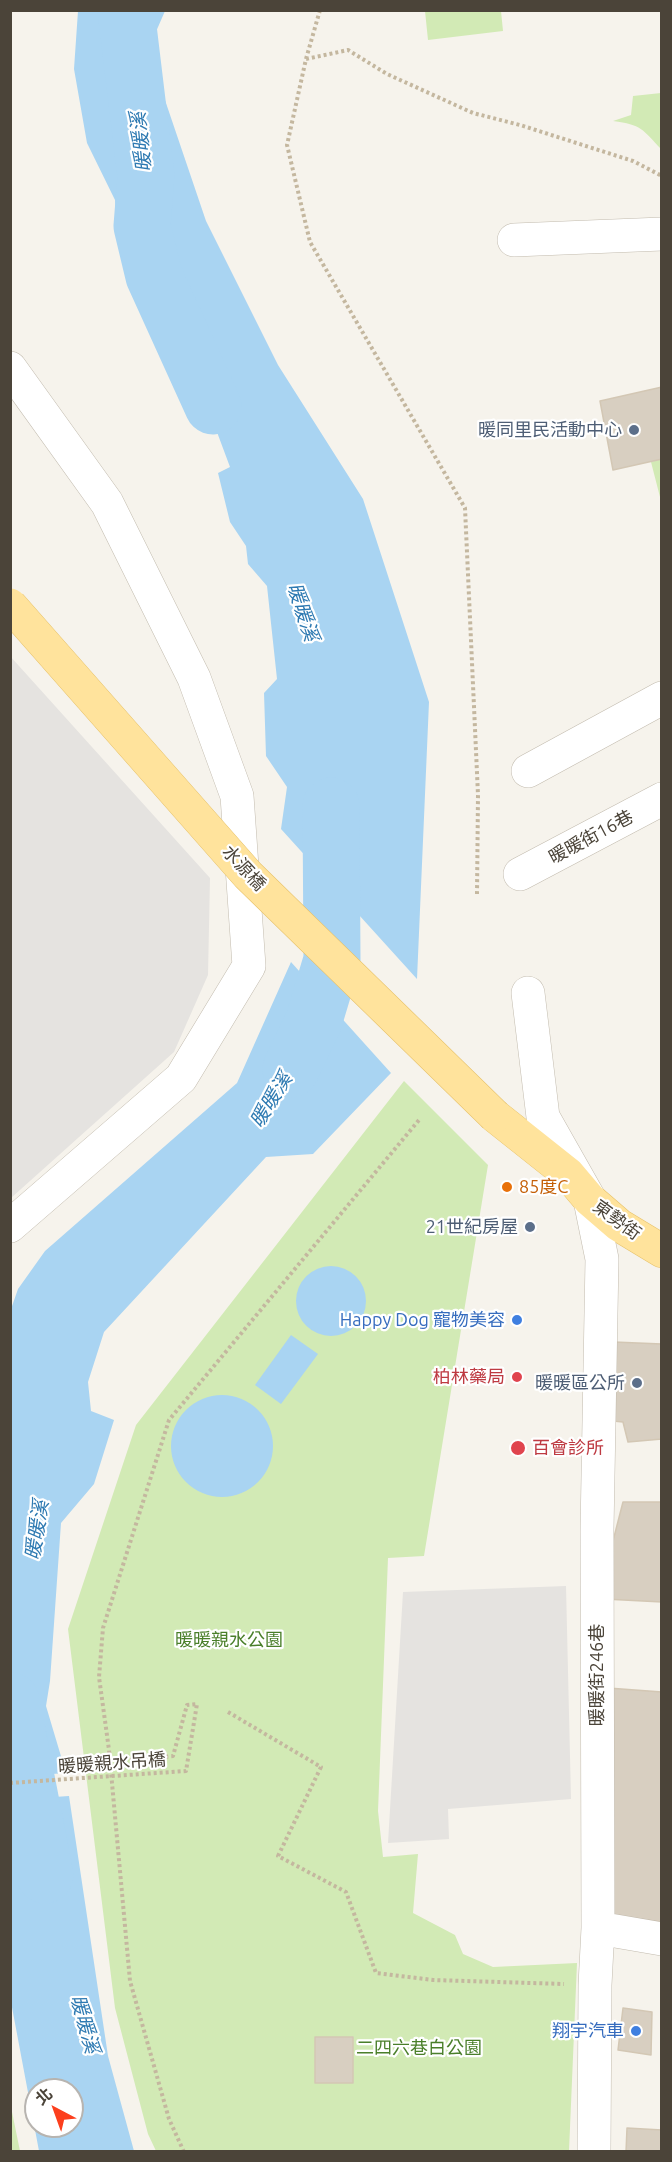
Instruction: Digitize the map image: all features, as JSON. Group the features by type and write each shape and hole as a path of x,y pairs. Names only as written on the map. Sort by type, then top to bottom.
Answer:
{"main road":[{"name":"水源橋","path":"10,605 248,875 495,1116"},
{"name":"東勢街","path":"495,1116 568,1174 590,1200 619,1225 662,1251"}],"street":[{"path":"514,240 662,234"},
{"path":"10,368 107,503 194,678 237,796 249,966 181,1078 10,1226"},
{"path":"528,771 662,698"},
{"name":"暖暖街16巷","path":"520,874 662,799"},
{"name":"暖暖街246巷","path":"528,993 543,1117 590,1200 602,1259 597,1530 598,1928 595,1985 594,2151"},
{"path":"598,1928 662,1939"}],"path":[{"path":"320,10 306,59 287,145 310,242 465,508 478,795 477,894"},
{"path":"306,59 348,50 387,74 473,113 520,125 633,161 662,176"},
{"path":"184,2151 169,2119 130,1981 109,1750 99,1677 103,1628 169,1420 419,1120"},
{"name":"暖暖親水吊橋","path":"10,1783 186,1771 197,1704 187,1705 173,1756 130,1760"},
{"path":"228,1712 321,1767 279,1856 346,1892 376,1973 433,1980 595,1985"}],"green space":[{"path":"425,11 501,11 503,31 428,40"},
{"path":"661,93 661,149 636,126 613,121 631,115 633,96"},
{"path":"661,459 662,496 660,497 651,462"},
{"name":"暖暖親水公園","path":"404,1081 488,1165 424,1556 388,1558 378,1811 383,1857 418,1854 413,1913 455,1935 463,1954 493,1967 577,1963 569,2151 156,2151 148,2134 115,2008 68,1629 136,1425"},
{"path":"11,2107 20,2151 11,2151"}],"shaded area":[{"path":"10,656 210,878 208,975 174,1052 11,1198"},
{"path":"566,1586 571,1799 448,1809 449,1839 388,1843 403,1592"}],"water":[{"path":"78,11 165,11 148,50 206,221 278,365 363,499 429,702 417,979 281,829 287,787 266,756 264,693 277,679 267,586 248,564 246,546 230,522 218,473 230,467 145,239 126,226 116,215 115,200 87,143 74,69"},
{"path":"291,962 391,1073 313,1154 266,1157 104,1332 88,1382 91,1411 114,1420 94,1484 61,1523 50,1681 46,1706 66,1773 11,1777 11,1309 18,1289 45,1251 237,1083"},
{"path":"331,1266 344,1269 356,1276 363,1288 366,1301 363,1314 356,1326 344,1333 331,1336 318,1333 306,1326 299,1314 296,1301 299,1288 306,1276 318,1269"},
{"path":"291,1335 318,1354 281,1404 255,1385"},
{"path":"222,1395 241,1399 258,1410 269,1427 273,1446 269,1465 258,1482 241,1493 222,1497 203,1493 186,1482 175,1465 171,1446 175,1427 186,1410 203,1399"},
{"path":"69,1796 108,2056 134,2151 39,2151 37,2138 84,2138 84,2078 25,2078 11,2002 11,1800"}],"building":[{"name":"暖同里民活動中心","path":"662,387 662,459 613,470 600,401"},
{"name":"暖暖區公所","path":"614,1342 662,1344 662,1439 628,1442 623,1422 613,1421"},
{"path":"623,1502 662,1502 662,1602 604,1599 604,1576"},
{"path":"608,1688 662,1692 662,1922 610,1915"},
{"name":"翔宇汽車","path":"623,2008 652,2012 651,2055 618,2050"},
{"path":"315,2037 353,2037 353,2083 315,2083"},
{"path":"627,2128 662,2130 662,2152 626,2152"}],"waterway":[{"name":"暖暖溪","path":"126,10 146,176 142,226 154,276 213,406"},
{"name":"暖暖溪","path":"291,1069 314,1020 332,960 331,806"},
{"name":"暖暖溪","path":"11,1701 45,1875"}],"place":[{"name":"暖同里民活動中心","path":"634,430"},
{"name":"85度C","path":"507,1187"},
{"name":"21世紀房屋","path":"530,1227"},
{"name":"Happy Dog 寵物美容","path":"517,1320"},
{"name":"柏林藥局","path":"517,1377"},
{"name":"暖暖區公所","path":"637,1383"},
{"name":"百會診所","path":"518,1448"},
{"name":"翔宇汽車","path":"636,2031"}],"park label":[{"name":"二四六巷白公園","path":"419,2048"}]}
